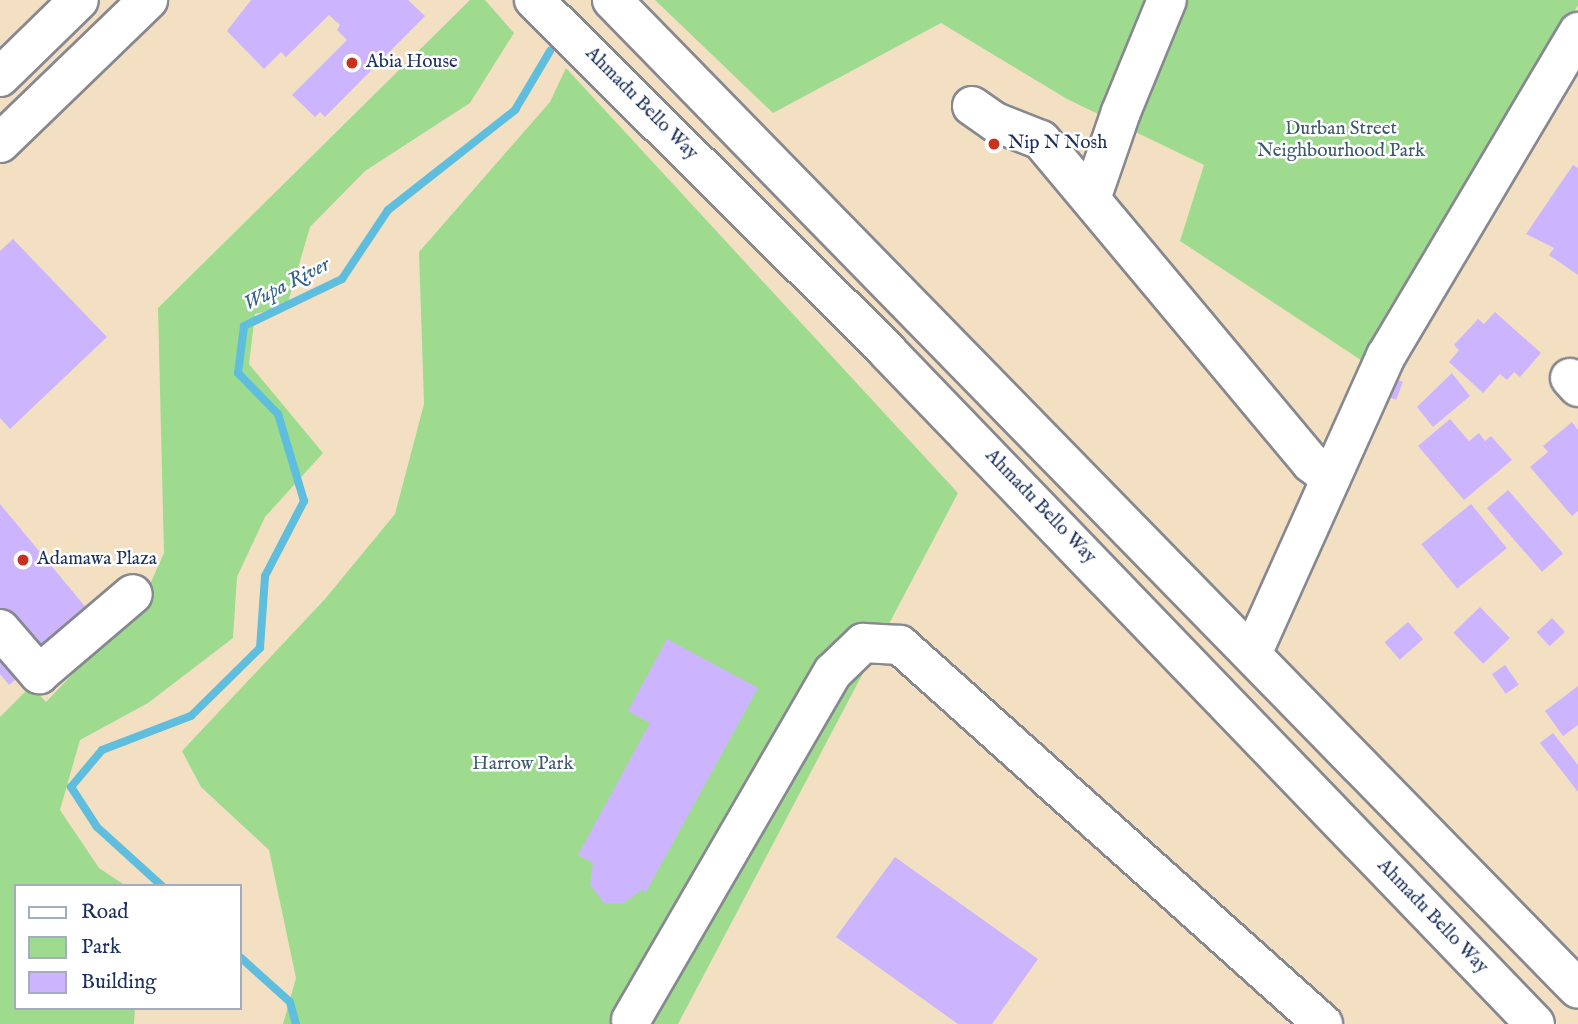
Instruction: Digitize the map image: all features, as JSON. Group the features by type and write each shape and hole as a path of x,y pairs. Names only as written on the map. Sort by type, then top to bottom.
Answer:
{"main road":[{"path":"0,77 79,0"},
{"path":"0,144 148,0"},
{"name":"Ahmadu Bello Way","path":"534,0 666,128 1115,583 1535,1024"},
{"path":"612,0 704,90 1578,989"},
{"path":"1091,199 1121,111 1167,0"},
{"path":"1252,654 1386,356 1578,32"},
{"path":"972,106 996,122 1041,140 1311,463 1331,478"},
{"path":"0,629 39,674 133,594"},
{"path":"631,1020 833,672 863,643 900,645 1323,1024"}],"green space":[{"path":"470,0 485,0 514,33 470,103 365,171 310,227 287,306 255,314 249,364 323,453 265,517 237,577 233,638 148,703 80,740 60,810 99,868 123,884 14,884 14,1010 135,1010 134,1024 0,1024 0,717 31,686 46,702 143,600 164,553 158,308"},
{"name":"Durban Street Neighbourhood Park","path":"655,0 1578,0 1578,5 1370,366 1180,241 1204,165 1067,99 941,23 773,113"},
{"name":"Harrow Park","path":"566,68 958,493 678,1024 283,1024 296,978 269,850 201,787 182,751 325,599 395,514 424,404 419,252 550,102"}],"building":[{"name":"Abia House","path":"251,0 408,0 425,16 325,117 320,112 315,117 292,95 347,40 337,30 340,25 329,15 286,57 281,52 264,69 227,31"},
{"path":"1573,165 1578,168 1578,275 1549,255 1554,248 1526,234"},
{"path":"13,239 107,337 10,429 0,418 0,251"},
{"path":"1495,312 1541,353 1520,377 1514,372 1507,380 1500,374 1483,393 1449,362 1459,350 1454,345 1478,319 1484,324"},
{"path":"1452,373 1470,396 1433,427 1417,407"},
{"path":"1384,375 1403,382 1396,400 1378,393"},
{"path":"1450,419 1469,441 1479,433 1485,441 1491,436 1512,460 1464,500 1418,446"},
{"path":"1572,422 1578,430 1578,511 1572,516 1530,467 1548,452 1543,446"},
{"path":"1508,490 1563,553 1542,572 1487,508"},
{"name":"Adamawa Plaza","path":"0,504 93,616 9,685 0,674"},
{"path":"1471,504 1507,548 1457,589 1421,544"},
{"path":"1480,607 1510,638 1483,664 1453,633"},
{"path":"1552,618 1565,632 1550,646 1537,632"},
{"path":"1408,622 1423,639 1400,660 1385,642"},
{"path":"667,639 758,688 646,892 642,890 624,903 604,903 590,885 593,863 578,855 650,723 628,711"},
{"path":"1505,665 1519,685 1506,694 1492,674"},
{"path":"1578,686 1578,725 1563,736 1545,711"},
{"path":"1553,733 1578,765 1578,792 1540,743"},
{"path":"895,857 1038,959 992,1024 958,1024 836,937"}],"waterway":[{"name":"Wupa River","path":"160,884 97,827 71,787 102,750 191,716 260,648 265,576 304,501 278,414 238,373 244,326 342,279 388,210 515,110 550,51"},
{"name":"Wupa River","path":"242,959 290,1002 296,1024"}],"place":[{"name":"Abia House","path":"352,63"},
{"name":"Nip N Nosh","path":"994,144"},
{"name":"Adamawa Plaza","path":"23,560"}]}
